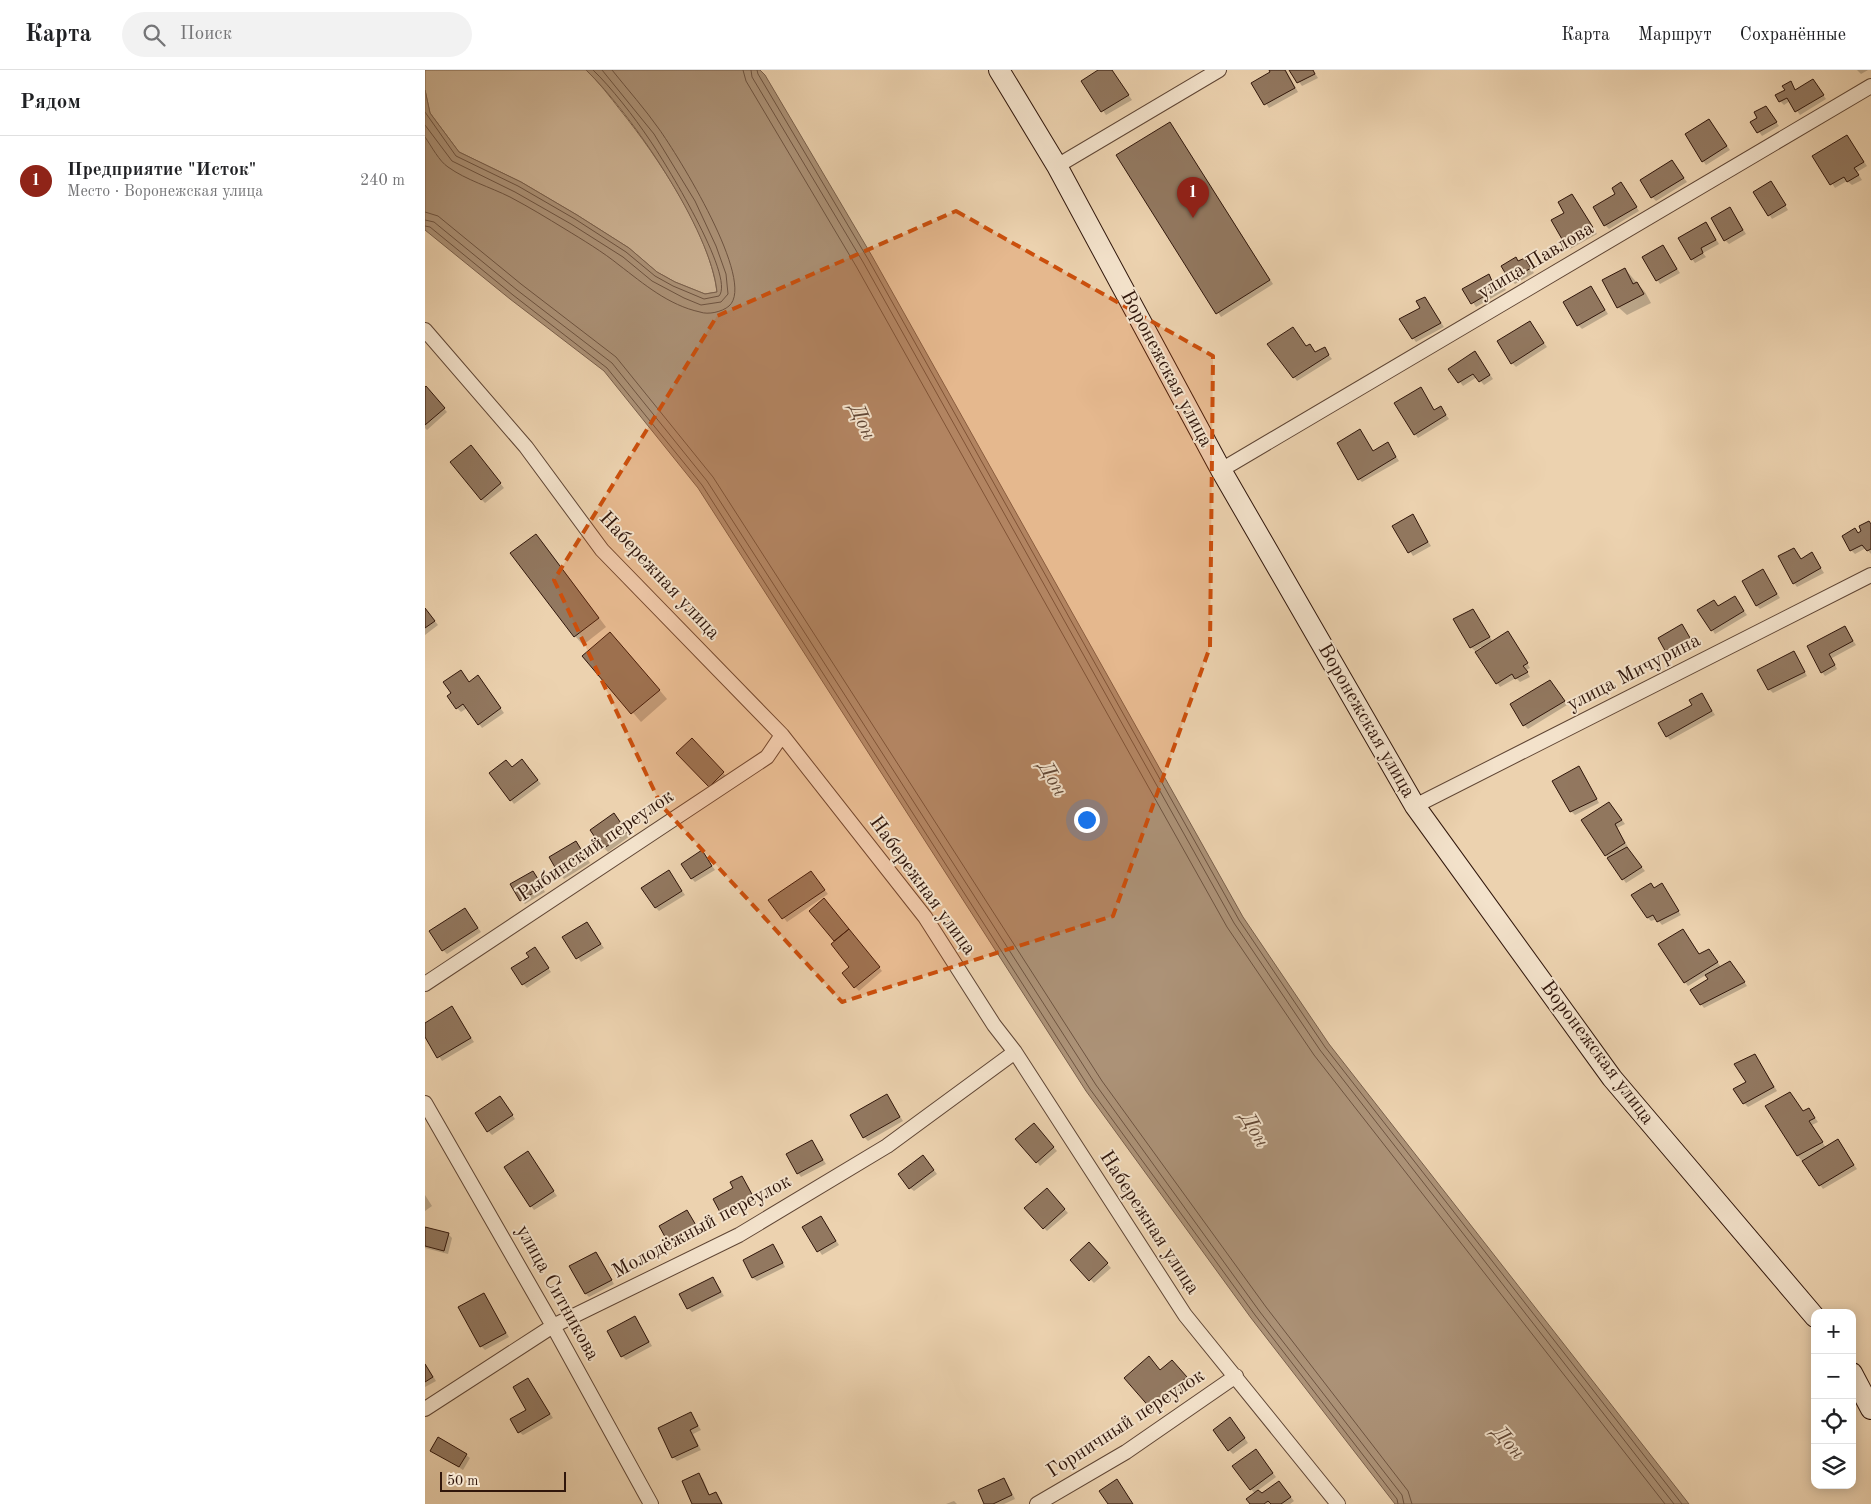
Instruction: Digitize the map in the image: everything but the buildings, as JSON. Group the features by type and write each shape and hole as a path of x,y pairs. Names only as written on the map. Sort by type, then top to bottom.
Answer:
{"street":[{"name":"Воронежская улица","path":"999,70 1057,166 1221,470 1415,806 1612,1078 1811,1312"},
{"path":"1057,166 1219,70"},
{"name":"улица Павлова","path":"1221,470 1871,86"},
{"name":"Набережная улица","path":"425,330 526,447 602,550 782,735 925,917 994,1025 1015,1052 1185,1316 1236,1376 1338,1504"},
{"name":"улица Мичурина","path":"1415,806 1871,575"},
{"name":"Рыбинский переулок","path":"425,984 767,757 782,735"},
{"name":"Молодёжный переулок","path":"425,1409 553,1326 739,1235 887,1146 1015,1052"},
{"name":"улица Ситникова","path":"425,1103 553,1326 651,1504"},
{"name":"Горничный переулок","path":"1037,1504 1126,1452 1236,1376"},
{"path":"1856,1380 1871,1408"}],"highlighted area":[{"path":"956,211 1213,356 1210,647 1113,916 842,1002 661,805 554,580 717,316"}],"shaded area":[{"path":"425,70 586,70 635,129 680,197 704,246 717,292 705,294 675,282 657,272 629,248 577,215 521,182 459,152 430,113 425,90"}],"water":[{"name":"Дон","path":"586,70 760,70 765,75 872,256 1243,917 1329,1044 1689,1504 1395,1504 1251,1318 1086,1091 698,488 604,371 510,299 425,230 425,90 430,113 459,152 521,182 577,215 629,248 657,272 675,282 705,294 717,292 711,266 685,206 646,143 625,114"}],"place":[{"name":"Предприятие \"Исток\"","path":"1193,218"}]}
